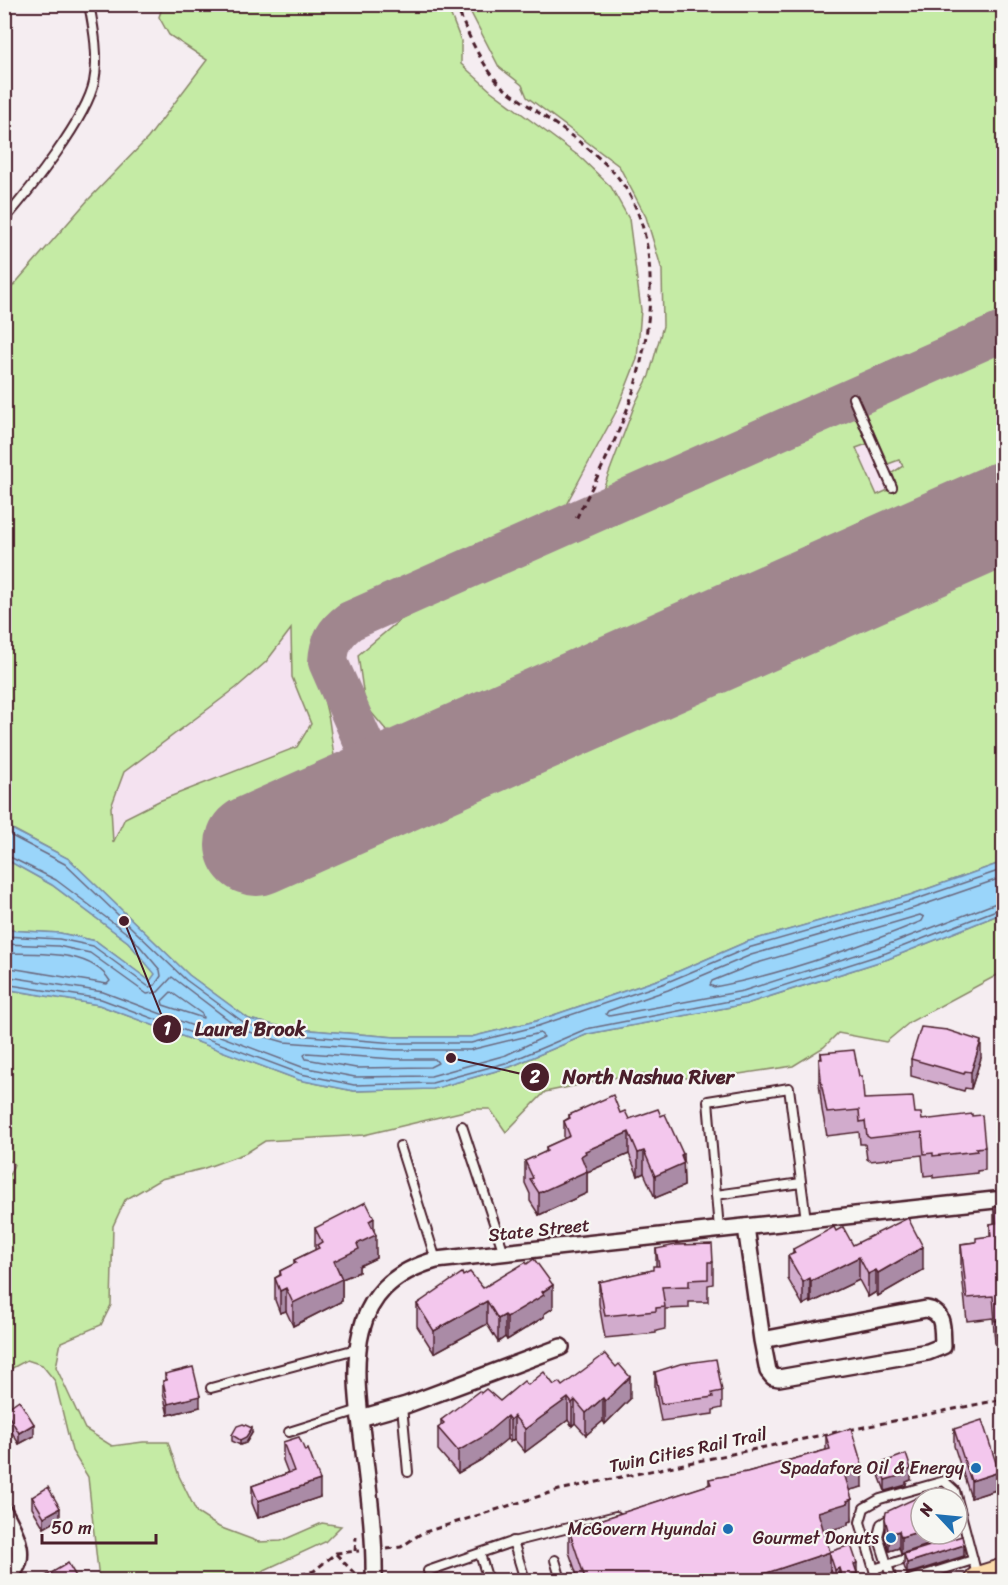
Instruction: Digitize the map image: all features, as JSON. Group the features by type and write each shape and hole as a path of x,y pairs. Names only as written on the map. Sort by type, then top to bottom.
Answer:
{"highway":[{"path":"977,1574 1004,1572"}],"street":[{"name":"State Street","path":"375,1578 371,1518 355,1378 356,1349 361,1329 381,1294 398,1277 417,1265 436,1260 1004,1199"},
{"path":"746,1227 762,1340 768,1371 773,1377 779,1378 928,1352 943,1346 941,1317 935,1311 926,1309 762,1340"},
{"path":"360,1414 402,1406 561,1347"},
{"path":"4,1512 19,1539 20,1558 11,1575 4,1579"}],"lane":[{"path":"4,220 60,147 88,99 93,85 96,57 89,4"},
{"path":"853,398 892,487"},
{"path":"719,1229 708,1101 789,1088 806,1220"},
{"path":"462,1126 504,1253"},
{"path":"400,1146 436,1260"},
{"path":"716,1195 801,1183"},
{"path":"211,1388 356,1349"},
{"path":"402,1406 408,1472"},
{"path":"289,1432 360,1414"},
{"path":"926,1486 944,1481 950,1486"},
{"path":"877,1581 860,1522 864,1508 880,1499 909,1491"},
{"path":"428,1571 513,1541 623,1514"},
{"path":"892,1581 878,1536 879,1527 885,1520 900,1514"},
{"path":"513,1541 525,1581"},
{"path":"909,1581 977,1574 969,1543"},
{"path":"930,1551 947,1546"},
{"path":"480,1554 488,1581"},
{"path":"874,1569 920,1554"},
{"path":"555,1560 561,1581"}],"path":[{"path":"456,4 474,48 489,73 501,86 608,167 632,199 640,220 648,258 649,288 641,362 615,439 575,521"},
{"name":"Twin Cities Rail Trail","path":"385,1549 400,1547 422,1533 559,1490 1004,1399"},
{"path":"280,1581 314,1570 336,1554 355,1551 356,1537"},
{"path":"336,1554 357,1576"}],"shaded area":[{"path":"1003,182 1003,812 590,936 51,840 118,745 508,481"}],"green space":[{"path":"163,5 447,5 461,41 461,64 491,91 580,157 611,187 629,219 641,310 637,359 617,410 561,514 341,610 324,626 315,661 329,720 336,771 239,816 269,878 1003,552 1003,862 910,895 746,942 663,978 536,1021 471,1037 395,1037 286,1028 249,1019 189,975 69,859 5,825 5,295 88,200 148,138 207,60 169,35 159,17","holes":["291,629 292,677 311,724 297,747 159,801 125,818 113,843 111,807 124,772 236,688 266,662"]},
{"path":"467,5 1003,5 1003,316 601,494 635,404 649,376 663,326 662,270 646,217 619,166 527,97 522,85 499,67"},
{"path":"1003,348 1003,474 398,744 365,705 358,655 400,620 515,562 853,412 867,444 856,448 877,495 897,486 892,473 903,466 899,460 888,464 863,408 931,376"},
{"path":"4,841 11,862 52,885 128,942 156,974 151,982 96,941 60,933 5,930"},
{"path":"1003,913 1003,972 910,1022 886,1042 838,1033 824,1047 793,1066 699,1080 669,1075 632,1074 545,1092 506,1132 490,1109 473,1109 364,1135 265,1141 246,1153 202,1169 161,1179 125,1200 113,1226 111,1305 101,1325 61,1342 56,1367 85,1429 112,1446 168,1442 179,1476 197,1513 219,1527 259,1542 281,1541 322,1523 341,1526 325,1542 243,1580 99,1580 88,1477 72,1451 55,1381 42,1365 27,1360 5,1372 4,1189 14,1164 4,1156 5,989 99,1005 299,1080 354,1091 433,1089 510,1067 588,1034 746,1004 888,959"}],"water":[{"path":"4,825 69,859 189,975 249,1019 286,1028 395,1037 471,1037 536,1021 663,978 746,942 910,895 1003,862 1003,913 888,959 746,1004 588,1034 510,1067 433,1089 354,1091 299,1080 99,1005 5,989 5,930 60,933 96,941 150,981 155,974 128,942 52,885 5,859"}],"building":[{"path":"921,1027 947,1030 981,1041 971,1072 965,1071 964,1074 911,1059"},
{"path":"854,1050 859,1076 862,1076 864,1099 913,1097 915,1113 921,1113 922,1120 972,1114 972,1116 982,1115 985,1147 976,1148 977,1151 933,1156 933,1153 924,1154 922,1132 870,1138 867,1136 865,1121 860,1122 859,1110 827,1113 819,1059 822,1059 821,1053"},
{"path":"613,1095 620,1113 625,1111 629,1119 658,1109 661,1116 665,1114 683,1154 681,1155 684,1163 655,1176 644,1151 638,1153 629,1132 585,1151 586,1153 581,1156 587,1171 539,1193 530,1179 533,1178 525,1161 547,1151 546,1147 570,1136 564,1121 570,1118 569,1115"},
{"path":"366,1202 374,1218 369,1221 376,1235 357,1244 359,1249 334,1261 342,1279 293,1303 286,1288 280,1291 275,1278 281,1275 280,1271 296,1263 294,1260 319,1248 317,1245 322,1242 315,1228"},
{"path":"1004,1206 1003,1323 1002,1320 995,1321 993,1296 967,1298 961,1244 976,1242 976,1238 991,1236 990,1224 996,1223 994,1207"},
{"path":"908,1218 923,1247 878,1273 876,1270 868,1274 859,1257 811,1281 810,1278 803,1282 788,1256 795,1253 793,1249 834,1227 836,1231 843,1227 853,1245"},
{"path":"712,1244 713,1262 708,1262 708,1279 689,1280 689,1286 662,1287 665,1307 656,1308 656,1311 605,1316 599,1282 653,1270 653,1266 659,1266 656,1249 676,1245"},
{"path":"534,1259 553,1285 542,1292 544,1295 507,1317 505,1315 498,1319 487,1301 434,1331 417,1304 462,1273 463,1276 470,1272 483,1288"},
{"path":"605,1354 616,1367 619,1364 630,1377 605,1401 603,1398 586,1413 575,1400 572,1403 568,1398 525,1429 514,1416 510,1420 507,1416 481,1438 458,1451 438,1428 444,1423 441,1420 479,1391 481,1393 486,1389 500,1401 524,1381 528,1385 544,1372 554,1385 559,1382 562,1386"},
{"path":"716,1359 722,1391 712,1393 713,1397 661,1404 655,1372 680,1364"},
{"path":"193,1367 200,1396 168,1404 163,1381 167,1380 165,1374"},
{"path":"19,1400 34,1424 19,1433 5,1410"},
{"path":"982,1420 999,1472 971,1481 954,1429"},
{"path":"243,1424 252,1428 246,1437 240,1440 232,1435 237,1426"},
{"name":"McGovern Hyundai","path":"851,1428 862,1465 843,1470 852,1499 847,1501 848,1503 818,1512 830,1552 742,1581 586,1581 569,1530 711,1484 709,1479 747,1472 830,1449 826,1436"},
{"path":"299,1437 305,1451 308,1449 320,1480 258,1501 252,1486 294,1471 283,1442"},
{"path":"906,1454 911,1469 906,1471 906,1474 885,1480 879,1464"},
{"path":"48,1487 60,1508 44,1517 32,1497"},
{"path":"909,1501 909,1535 901,1537 899,1531 889,1534 885,1519 886,1512"},
{"path":"851,1545 857,1563 854,1564 857,1573 842,1578 839,1568 835,1570 829,1552"},
{"path":"930,1546 961,1546 907,1563 904,1554"},
{"path":"68,1563 77,1578 73,1581 49,1581 46,1576"}],"taxiway":[{"path":"384,789 328,662 334,638 350,621 1004,331"}],"runway":[{"path":"256,845 1004,513"}],"place":[{"name":"Laurel Brook","path":"124,921"},
{"name":"North Nashua River","path":"451,1058"},
{"name":"Spadafore Oil & Energy","path":"976,1468"},
{"name":"McGovern Hyundai","path":"728,1529"},
{"name":"Gourmet Donuts","path":"891,1538"}]}
